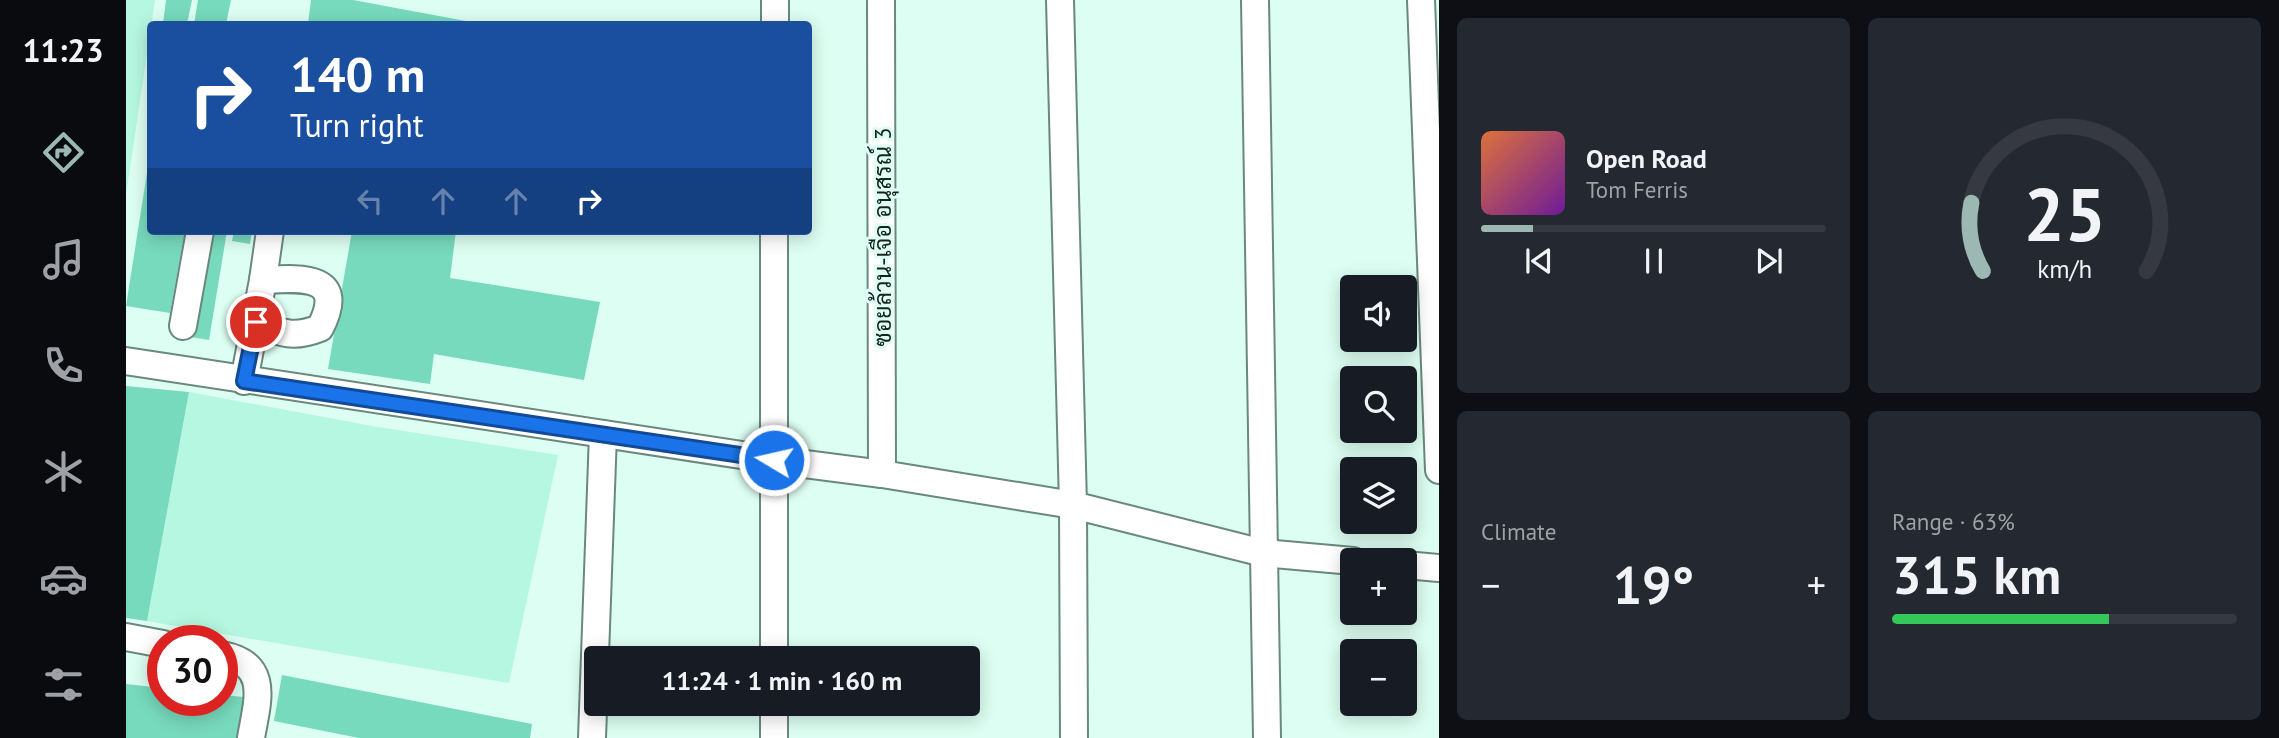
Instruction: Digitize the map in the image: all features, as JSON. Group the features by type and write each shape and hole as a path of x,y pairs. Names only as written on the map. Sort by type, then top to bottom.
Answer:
{"street":[{"path":"775,0 775,21"},
{"name":"ซอยล้วน-เจือ อนุสรณ์ 3","path":"881,0 883,474"},
{"path":"1060,0 1073,505 1074,738"},
{"path":"1255,0 1268,738"},
{"path":"1421,0 1434,242 1439,470"},
{"path":"183,326 199,235"},
{"path":"244,381 269,235"},
{"path":"774,235 774,646"},
{"path":"256,322 284,334 304,334 320,328 329,300 325,288 316,281 263,281"},
{"path":"126,362 774,460 883,474 1073,505 1263,553 1340,560"},
{"path":"592,738 603,434"},
{"path":"1417,566 1439,568"},
{"path":"126,637 147,641"},
{"path":"238,661 247,664 256,677 259,690 251,738"},
{"path":"774,716 774,738"}],"green space":[{"path":"126,0 155,0 152,21 147,21 147,54 126,195"},
{"path":"189,392 378,427 558,455 509,683 238,637 238,625 170,625 147,621"}],"building":[{"path":"166,0 192,0 188,21 163,21"},
{"path":"198,0 231,0 227,21 194,21"},
{"path":"311,0 353,0 466,21 308,21"},
{"path":"147,173 147,235 184,235 170,313 126,306"},
{"path":"204,235 226,235 209,340 184,336"},
{"path":"233,235 251,235 250,244 232,241"},
{"path":"351,235 455,235 450,278 600,302 584,380 434,354 430,384 328,369"},
{"path":"126,386 189,392 147,621 126,618"},
{"path":"282,675 532,724 530,738 359,738 274,721"},
{"path":"126,684 147,686 147,716 238,716 238,696 244,697 238,738 126,738"}],"route":[{"path":"256,322 244,381 774,460"}]}
